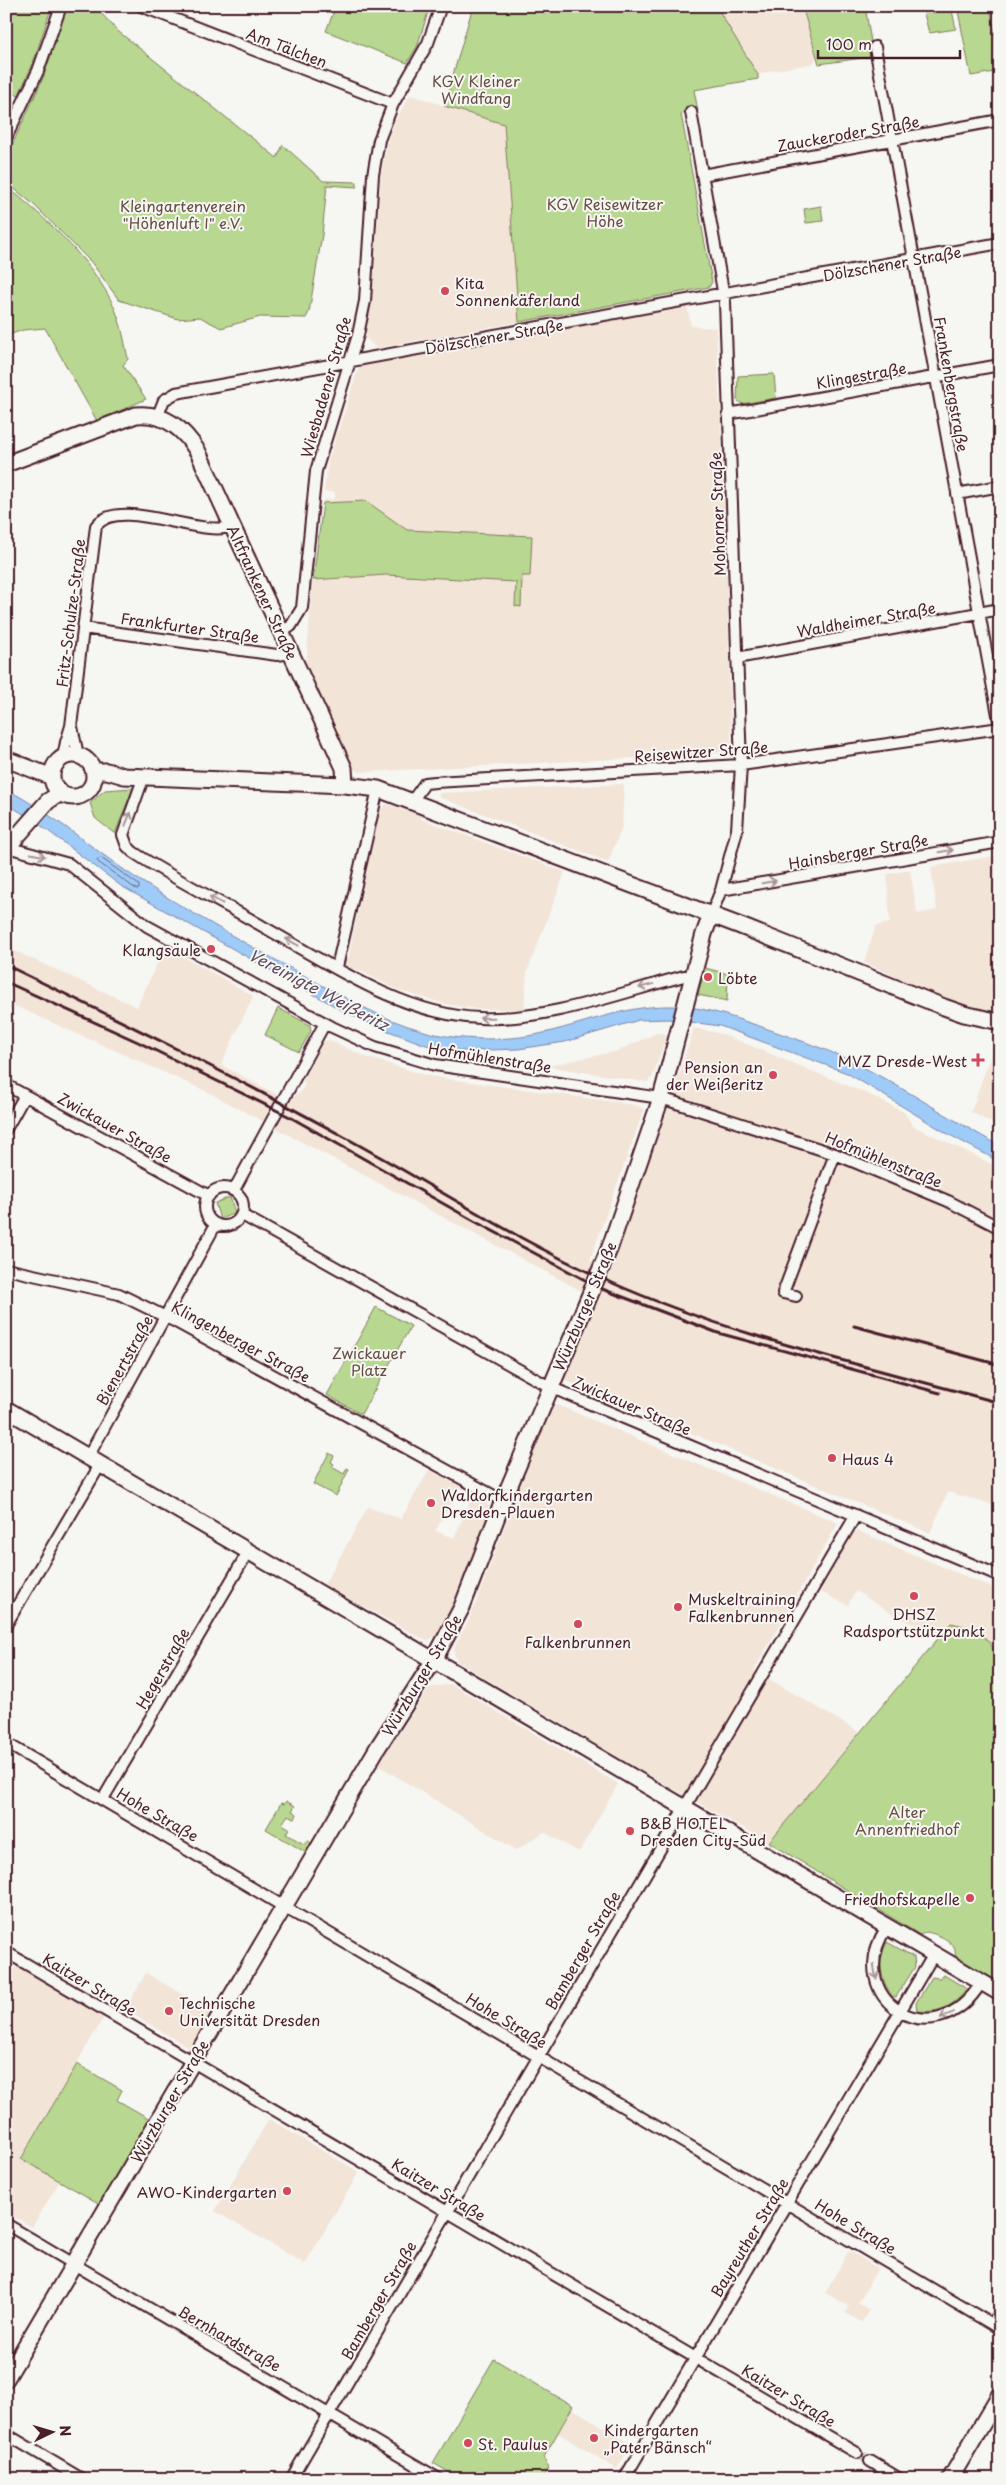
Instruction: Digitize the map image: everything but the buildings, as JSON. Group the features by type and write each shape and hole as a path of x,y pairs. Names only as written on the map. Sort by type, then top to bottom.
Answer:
{"street":[{"path":"6,138 38,71 61,6"},
{"name":"Am Tälchen","path":"141,6 393,104"},
{"name":"Wiesbadener Straße","path":"282,632 291,626 302,608 316,472 358,335 366,292 373,175 379,140 393,104 428,44 441,6"},
{"name":"Frankenbergstraße","path":"875,47 1000,727"},
{"name":"Mohorner Straße","path":"691,112 723,293 741,766 737,830 721,890 711,915"},
{"name":"Zauckeroder Straße","path":"702,175 1000,120"},
{"name":"Dölzschener Straße","path":"158,415 164,400 176,393 1000,243"},
{"name":"Klingestraße","path":"728,414 1000,365"},
{"path":"6,464 50,449 121,418 136,414 158,415"},
{"name":"Altfrankener Straße","path":"158,415 183,432 192,442 292,652 344,768 345,785"},
{"path":"957,494 1000,486"},
{"name":"Fritz-Schulze-Straße","path":"58,778 71,726 96,526 100,520 106,517 126,516 181,522 216,530 232,526"},
{"name":"Waldheimer Straße","path":"737,658 1000,609"},
{"name":"Frankfurter Straße","path":"84,628 277,655 292,652"},
{"name":"Fritz-Schulze-Straße","path":"58,778 71,726"},
{"name":"Reisewitzer Straße","path":"412,801 425,783 741,766 1000,727"},
{"path":"6,758 24,764 38,773 58,778 70,797 85,794 94,776"},
{"path":"8,846 11,830 21,824 58,778 86,758 94,776"},
{"path":"94,776 124,776 143,781 345,785 378,789 711,915 958,1012 1000,1022"},
{"path":"143,781 124,828 124,840 134,852 158,868 386,994 436,1012 479,1018 509,1017 551,1010 684,976 693,978"},
{"path":"337,968 378,789"},
{"name":"Hainsberger Straße","path":"721,890 1000,842"},
{"name":"Hofmühlenstraße","path":"8,846 69,864 147,926 325,1023 375,1047 435,1065 661,1098 835,1154 948,1201 1000,1228"},
{"name":"Würzburger Straße","path":"6,2379 378,1747 434,1660 462,1607 503,1501 610,1247 661,1098 711,915"},
{"path":"234,1190 325,1023"},
{"name":"Zwickauer Straße","path":"6,1085 209,1196"},
{"path":"6,1129 25,1095"},
{"path":"796,1296 783,1293 835,1154"},
{"path":"220,1188 234,1190 243,1202 242,1215 230,1225 216,1224 206,1211 209,1196 220,1188"},
{"name":"Zwickauer Straße","path":"242,1215 550,1387 1000,1576"},
{"name":"Bienertstraße","path":"6,1624 94,1461 165,1317 216,1224"},
{"name":"Klingenberger Straße","path":"6,1269 119,1294 165,1317 503,1501"},
{"path":"6,1409 1000,1993"},
{"name":"Bamberger Straße","path":"291,2479 856,1515"},
{"name":"Hegerstraße","path":"103,1799 248,1552"},
{"name":"Hohe Straße","path":"6,1742 996,2327 1000,2313"},
{"path":"887,1927 875,1948 873,1960 874,1973 882,1994 889,2003 900,2011 922,2020 934,2020 961,2007 982,1982"},
{"name":"Kaitzer Straße","path":"6,1952 857,2453"},
{"name":"Bayreuther Straße","path":"624,2479 934,1954"},
{"name":"Bernhardstraße","path":"6,2224 439,2479"},
{"path":"950,2479 1000,2394"},
{"path":"6,2434 82,2479"},
{"path":"870,2461 900,2479"}],"shaded area":[{"path":"716,6 802,6 816,56 814,63 758,75"},
{"path":"410,95 504,124 519,322 376,348 366,338 374,278 381,174 387,144 396,119"},
{"path":"687,306 691,326 716,328 726,530 731,746 726,752 693,755 360,772 353,768 306,664 313,580 386,575 516,582 515,606 522,576 530,576 532,537 407,530 366,501 323,503 323,500 335,499 335,492 324,492 328,462 359,367"},
{"path":"624,784 622,827 608,862 439,797 439,793"},
{"path":"386,804 422,816 421,819 565,872 527,972 524,1009 477,1009 445,1004 398,990 354,968 352,972 346,968 379,813"},
{"path":"1000,855 1000,1011 952,1003 864,962 876,926 890,923 887,874 910,870 917,914 937,910 931,867"},
{"path":"6,947 137,1007 165,947 253,996 221,1065 291,1102 305,1085 303,1080 323,1042 329,1040 366,1057 428,1076 635,1105 644,1109 590,1260 609,1268 667,1112 694,1028 722,1034 870,1095 904,1112 913,1126 1000,1168 1000,1507 948,1492 930,1533 562,1379 595,1298 206,1091 6,1002"},
{"path":"657,1033 667,1034 652,1078 646,1082 547,1066 617,1051"},
{"path":"998,1034 1000,1034 1000,1127 971,1112"},
{"path":"557,1405 838,1523 754,1670 859,1732 769,1842 625,1762 457,1661 454,1654 455,1646 470,1618 550,1408"},
{"path":"429,1470 461,1487 435,1531 454,1538 469,1504 468,1496 475,1495 487,1502 490,1510 473,1555 474,1561 454,1609 438,1634 427,1641 324,1585 368,1507 401,1519"},
{"path":"858,1531 1000,1591 1000,1661 993,1645 951,1624 941,1636 901,1619 856,1591 848,1605 820,1592 854,1532"},
{"path":"451,1684 618,1784 579,1852 544,1832 516,1850 378,1765 429,1688"},
{"path":"17,1965 105,2015 21,2158 60,2181 32,2227 6,2212 6,1982"},
{"name":"Technische Universität Dresden","path":"146,1973 212,2012 193,2046 188,2047 125,2010"},
{"name":"AWO-Kindergarten","path":"269,2119 359,2172 305,2264 215,2211"},
{"path":"849,2251 878,2268 858,2303 869,2310 862,2322 845,2313 849,2306 825,2293"},
{"name":"Kindergarten „Pater Bänsch“","path":"572,2408 631,2444 617,2469 558,2433"}],"green space":[{"path":"6,6 52,6 32,66 18,96 6,87"},
{"name":"Kleingartenverein \"Höhenluft I\" e.V.","path":"67,6 94,6 119,32 277,158 283,145 323,181 357,182 357,187 327,185 322,235 309,312 306,318 260,317 221,328 200,317 178,319 119,300 91,262 33,204 6,182 6,158 44,76"},
{"path":"336,6 430,6 417,47 407,63 326,31"},
{"name":"KGV Reisewitzer Höhe","path":"473,6 716,6 758,75 758,79 694,90 698,111 681,114 712,282 709,287 519,322 504,124 444,106"},
{"path":"802,6 865,6 871,42 868,43 870,57 819,64"},
{"path":"922,6 951,6 956,29 929,33"},
{"path":"957,6 990,6 997,47 1000,47 1000,71 971,76"},
{"path":"6,186 38,213 71,245 99,281 118,317 128,359 123,365 146,399 97,421 45,328 23,330 6,336"},
{"path":"821,206 823,221 806,223 804,209"},
{"path":"774,374 776,398 742,404 737,400 738,376"},
{"path":"366,501 407,530 532,536 530,576 522,576 521,607 515,606 516,582 386,575 313,580 323,503"},
{"path":"133,788 115,834 95,818 90,803 105,790"},
{"path":"705,968 728,974 727,1001 698,995"},
{"path":"278,1008 310,1025 311,1031 299,1052 265,1035"},
{"path":"230,1197 235,1213 220,1219 215,1203"},
{"name":"Zwickauer Platz","path":"376,1307 411,1326 361,1414 327,1395"},
{"path":"329,1453 334,1456 331,1462 334,1464 332,1467 344,1474 347,1468 349,1469 336,1496 313,1484"},
{"name":"Alter Annenfriedhof","path":"951,1623 982,1634 996,1652 1000,1661 1000,1983 955,1957 954,1947 947,1940 927,1932 920,1935 769,1842"},
{"path":"286,1801 295,1806 292,1811 297,1814 295,1819 288,1815 282,1824 289,1828 286,1834 304,1844 307,1840 311,1843 305,1852 266,1829 281,1803 284,1804"},
{"path":"887,1942 914,1957 915,1967 896,1997 892,1996 888,1989 881,1970 882,1956"},
{"path":"944,1975 967,1989 957,2000 945,2008 933,2011 917,2011 916,2003 932,1977 939,1978"},
{"path":"77,2064 122,2090 117,2100 150,2119 100,2204 21,2159"},
{"path":"494,2359 573,2406 544,2457 548,2468 542,2479 461,2479 433,2463"}],"water":[{"name":"Vereinigte Weißeritz","path":"6,789 55,819 133,876 239,940 363,1007 407,1026 451,1037 497,1039 539,1034 619,1012 651,1007 680,1006 714,1012 817,1047 870,1071 1000,1146 1000,1162 948,1134 847,1073 720,1026 668,1019 639,1020 565,1042 518,1049 464,1051 426,1045 378,1027 347,1013 121,886 39,824 6,803"}],"tunnel":[{"path":"857,2453 870,2461"}],"railway":[{"path":"6,965 135,1028 306,1116 509,1231 608,1281 655,1301 752,1334 1000,1403"},
{"path":"6,982 138,1042 290,1117 474,1221 602,1289 718,1333 940,1393"},
{"path":"854,1326 1000,1365"}],"place":[{"name":"Kita Sonnenkäferland","path":"445,291"},
{"name":"Klangsäule","path":"211,949"},
{"name":"Löbte","path":"708,977"},
{"name":"MVZ Dresde-West","path":"978,1060"},
{"name":"Pension an der Weißeritz","path":"773,1075"},
{"name":"Haus 4","path":"832,1458"},
{"name":"Waldorfkindergarten Dresden-Plauen","path":"431,1503"},
{"name":"DHSZ Radsportstützpunkt","path":"914,1596"},
{"name":"Muskeltraining Falkenbrunnen","path":"678,1607"},
{"name":"Falkenbrunnen","path":"578,1624"},
{"name":"B&B HOTEL Dresden City-Süd","path":"630,1831"},
{"name":"Friedhofskapelle","path":"970,1898"},
{"name":"Technische Universität Dresden","path":"169,2011"},
{"name":"AWO-Kindergarten","path":"287,2191"},
{"name":"Kindergarten „Pater Bänsch“","path":"594,2438"},
{"name":"St. Paulus","path":"468,2443"}],"park label":[{"name":"KGV Kleiner Windfang","path":"476,88"}]}
